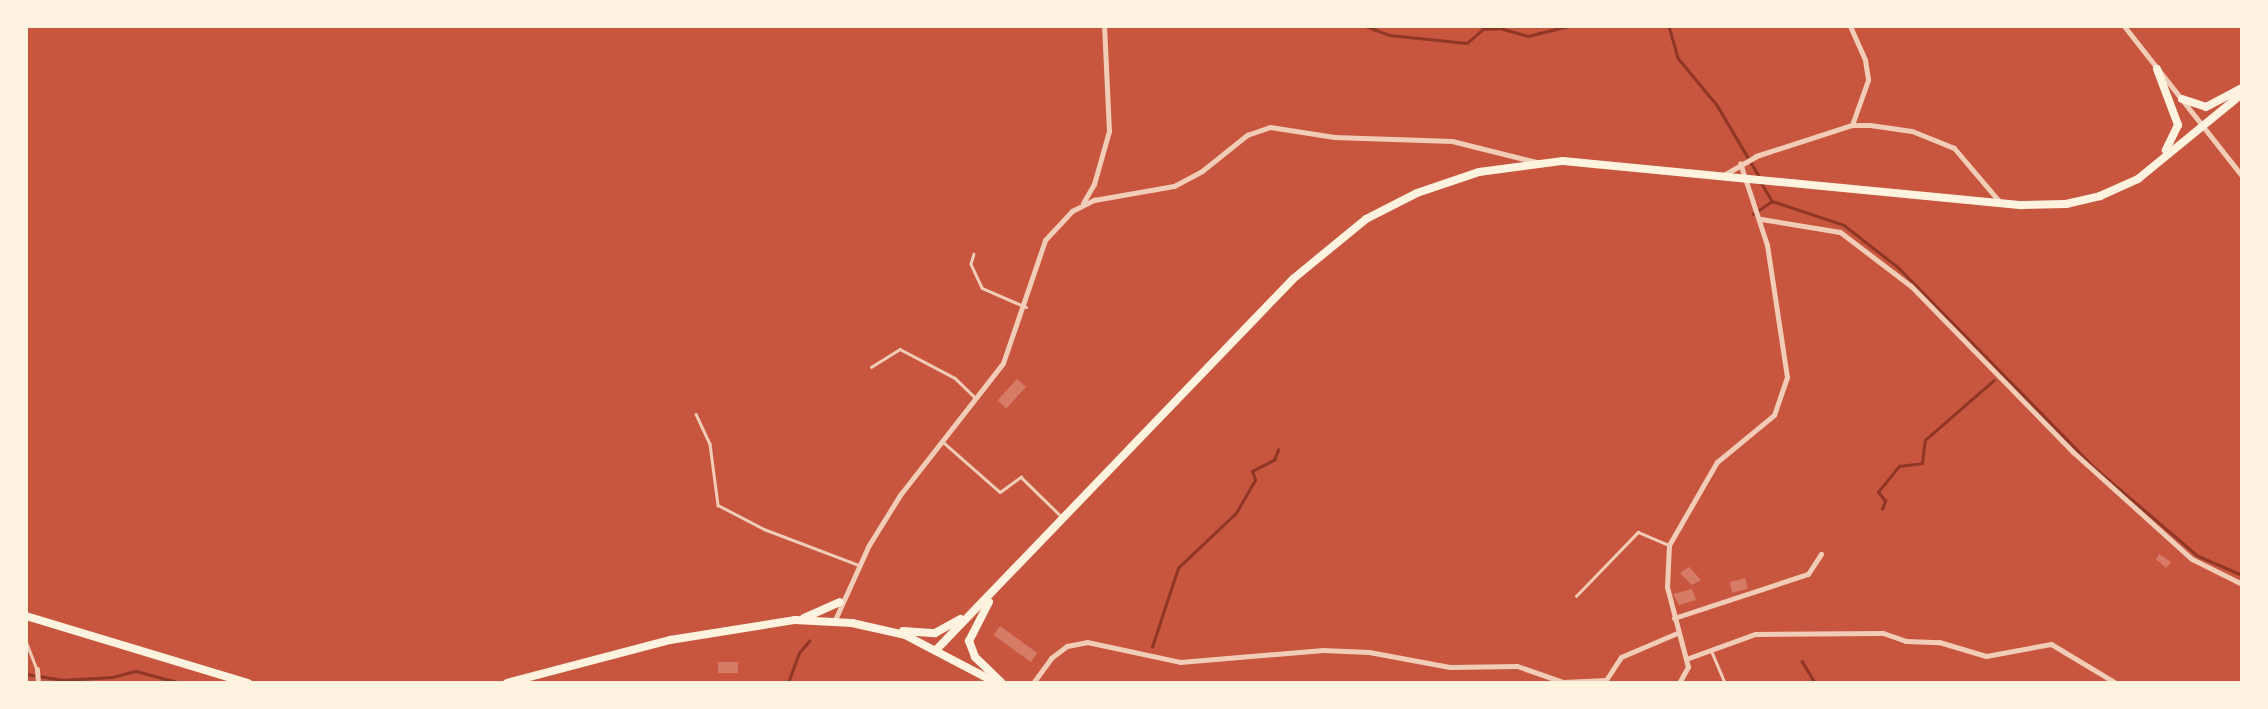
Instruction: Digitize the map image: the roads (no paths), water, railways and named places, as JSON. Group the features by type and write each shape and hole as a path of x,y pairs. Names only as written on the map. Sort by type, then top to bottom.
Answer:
{"main road":[{"path":"2151,169 2178,125 2157,69"},
{"path":"2182,99 2206,107 2242,88"},
{"path":"937,649 1064,520 1244,328 1340,238 1379,210 1433,186 1536,162 1599,163 2045,206 2084,201 2119,189 2151,169 2201,125 2242,94"},
{"path":"1002,683 975,657 969,640 981,613 1014,570"},
{"path":"795,620 840,602"},
{"path":"507,683 693,635 795,620 834,622 889,631 935,633 982,603"},
{"path":"28,620 248,683"},
{"path":"889,631 937,649 997,683"}],"street":[{"path":"834,622 840,602 859,565 900,495 1003,363 1026,307 1045,240 1081,205 1094,184 1109,131 1104,26"},
{"path":"1850,26 1868,80 1853,125"},
{"path":"2124,26 2242,176"},
{"path":"1722,176 1756,156 1853,125 1912,131 1945,142 1960,152 1999,201"},
{"path":"1081,205 1174,186 1202,171 1247,135 1270,127 1334,137 1452,141 1536,162"},
{"path":"1679,683 1688,667 1677,633 1665,571 1669,545 1717,462 1769,421 1782,399 1786,360 1754,193 1756,178 1740,163"},
{"path":"1761,219 1840,232 1911,286 2073,452 2182,551 2242,584"},
{"path":"1674,618 1808,573 1821,554"},
{"path":"1033,683 1051,658 1066,646 1087,642 1180,662 1323,650 1369,652 1450,667 1517,666 1563,682 1607,681 1621,657 1677,633"},
{"path":"1686,659 1755,634 1883,634 1906,641 1939,642 1986,656 2051,645 2116,683"},
{"path":"37,669 38,683"}],"lane":[{"path":"974,254 971,264 982,288 1026,307"},
{"path":"871,367 900,349 955,378 977,399"},
{"path":"696,414 710,444 718,505 764,529 859,565"},
{"path":"942,441 1000,492 1021,477 1064,520"},
{"path":"1576,596 1638,532 1669,545"},
{"path":"26,641 37,669"},
{"path":"1711,649 1725,683"}],"waterway":[{"path":"1366,26 1389,35 1467,43 1483,29 1500,28 1528,36 1568,26"},
{"path":"1669,26 1678,58 1717,105 1759,176"},
{"path":"1761,182 1772,201 1844,225 1899,268 2095,468 2198,556 2242,575"},
{"path":"1753,214 1772,201"},
{"path":"1882,509 1885,501 1878,492 1899,466 1922,463 1925,440 1994,380"},
{"path":"1152,647 1178,568 1236,513 1255,480 1252,471 1274,460 1278,450"},
{"path":"788,683 799,653 809,641"},
{"path":"1802,661 1815,683"},
{"path":"26,674 62,680 112,677 136,671 181,683"}]}
